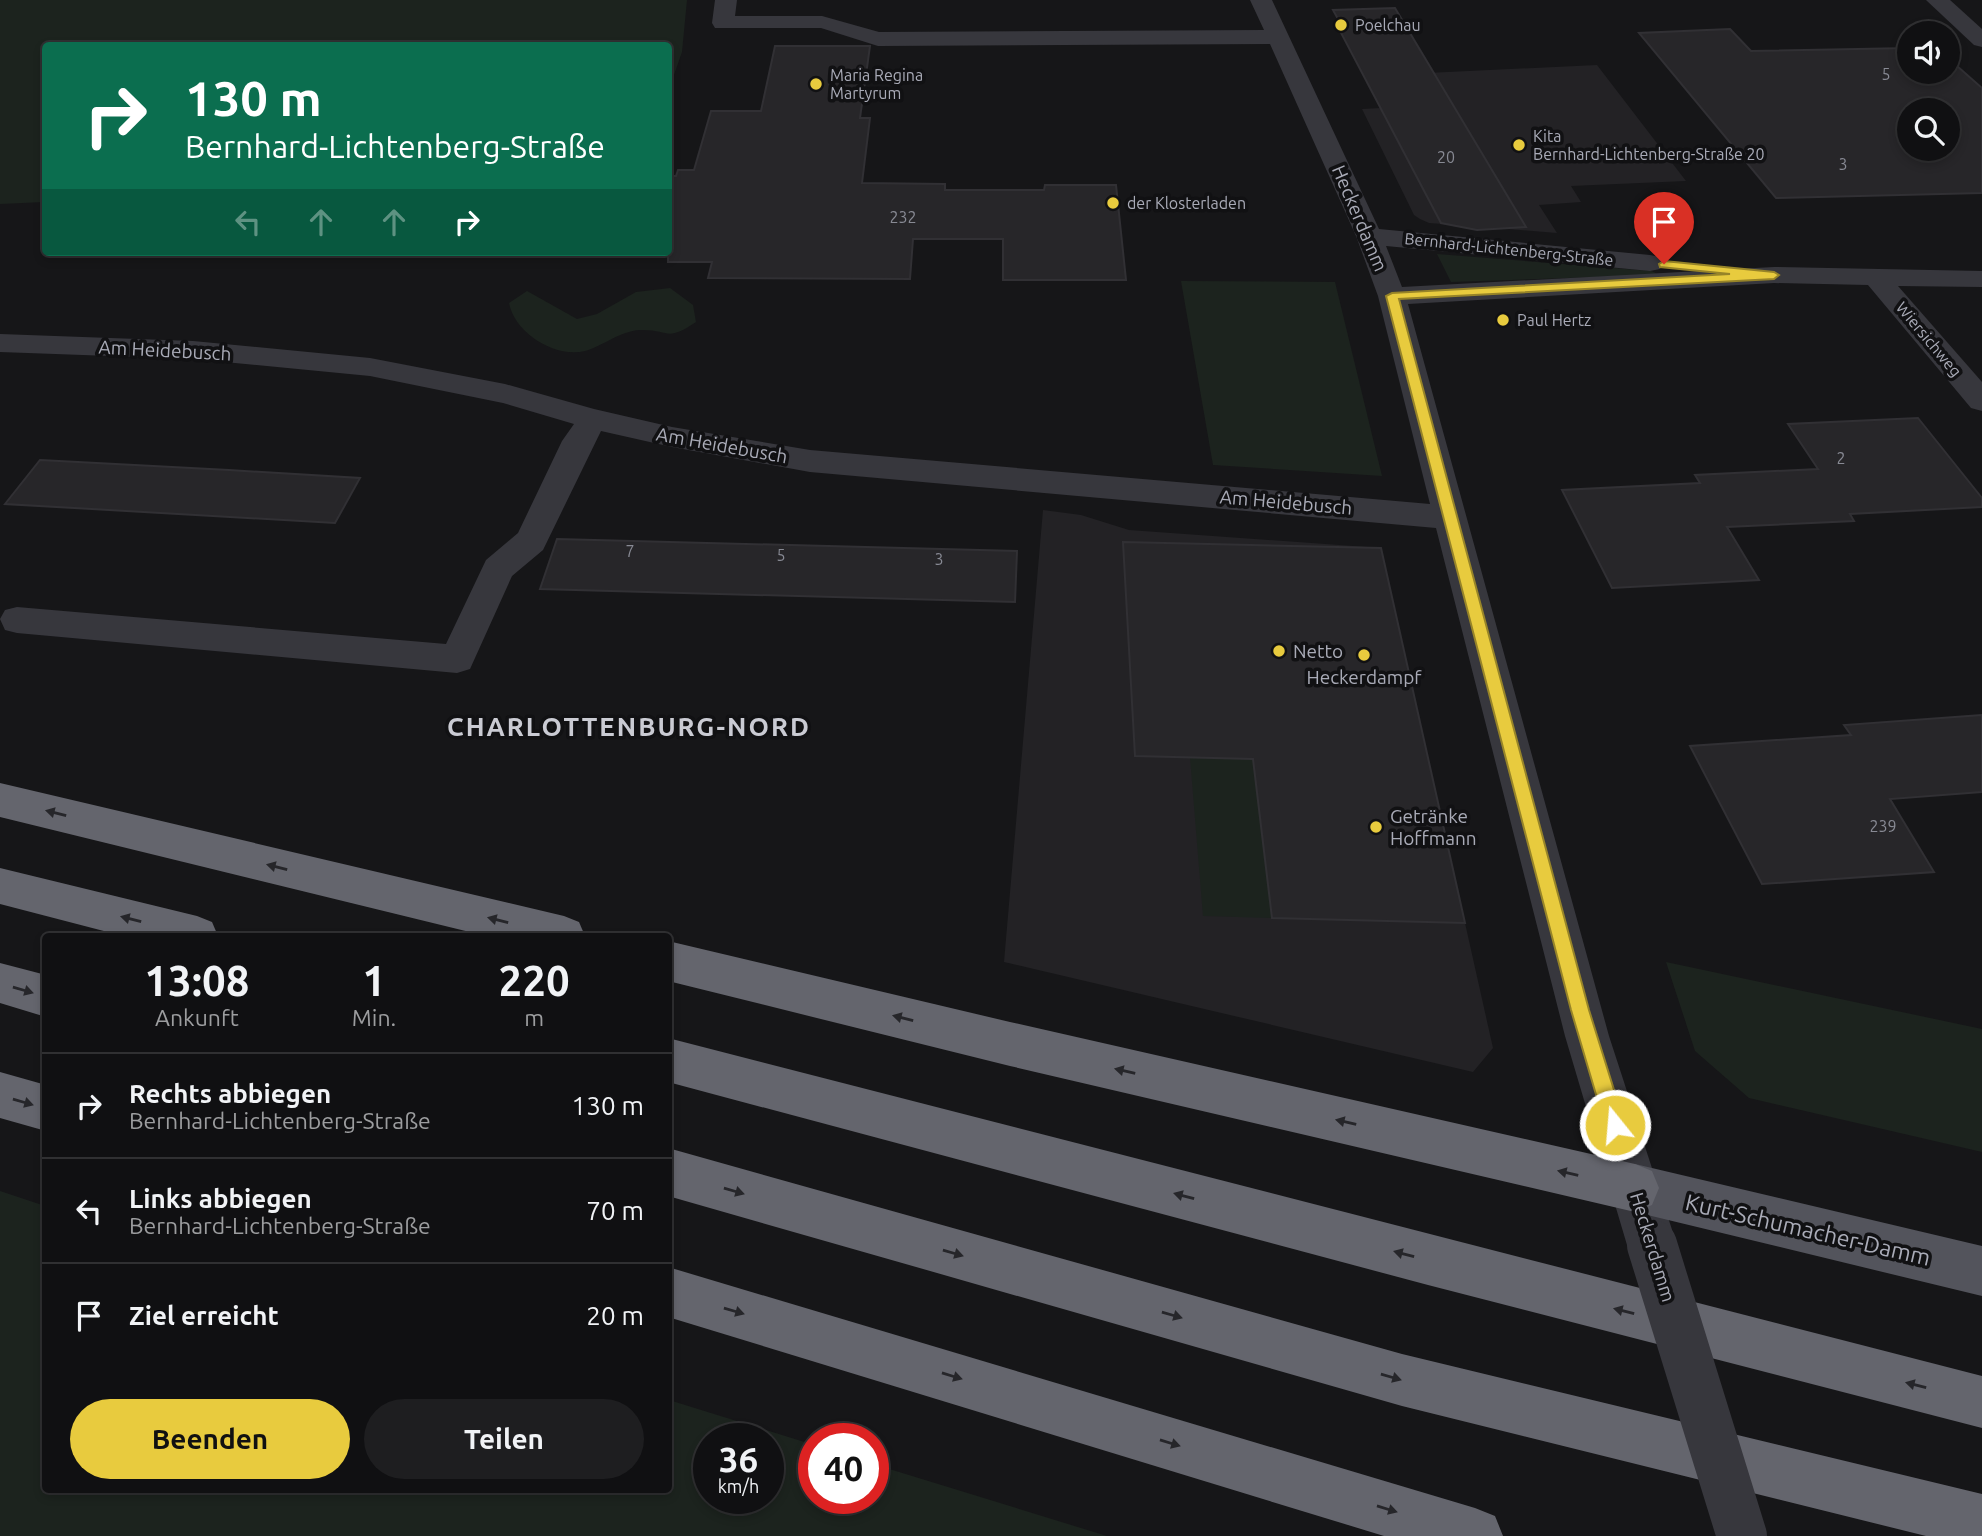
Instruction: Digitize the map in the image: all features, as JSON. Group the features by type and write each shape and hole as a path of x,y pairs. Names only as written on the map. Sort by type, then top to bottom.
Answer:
{"highway":[{"path":"0,800 552,933"},
{"path":"0,886 185,933"},
{"path":"672,962 1010,1044 1635,1188"},
{"path":"0,983 42,995"},
{"path":"672,1061 1428,1261 1982,1402"},
{"path":"0,1095 42,1107"},
{"path":"672,1173 1402,1380 1982,1522"},
{"path":"672,1293 1475,1536"}],"main road":[{"name":"Kurt-Schumacher-Damm","path":"1635,1188 1982,1271"}],"street":[{"path":"726,0 723,23 822,22 878,39 1278,37"},
{"name":"Heckerdamm","path":"1261,0 1369,236 1392,296 1587,1036 1742,1536"},
{"path":"1937,0 1982,40"},
{"name":"Bernhard-Lichtenberg-Straße","path":"1369,236 1774,275"},
{"name":"Bernhard-Lichtenberg-Straße","path":"1392,296 1774,275 1982,279"},
{"name":"Wiersichweg","path":"1875,276 1982,401"},
{"name":"Am Heidebusch","path":"0,343 193,350 370,367 505,394 593,419 740,451 810,461 1450,517"},
{"path":"17,620 457,659 498,569 531,541 579,441 593,419"}],"shaded area":[{"path":"0,0 687,0 682,52 672,80 672,42 42,42 42,202 0,204"},
{"name":"Kita Bernhard-Lichtenberg-Straße 20","path":"1597,65 1686,181 1571,186 1581,202 1539,205 1557,233 1496,228 1473,230 1470,226 1429,223 1420,219 1414,215 1362,109 1381,108 1364,76"},
{"path":"1437,254 1651,271 1656,273 1451,282"},
{"path":"1181,281 1335,282 1382,476 1213,465"},
{"path":"670,288 693,305 696,322 678,332 668,334 650,330 633,331 585,351 561,351 538,341 519,324 509,303 527,291 577,319 597,314 636,292"},
{"path":"1043,510 1081,515 1129,530 1381,548 1493,1048 1473,1072 1004,962"},
{"path":"1190,757 1253,759 1272,918 1203,916"},
{"path":"1666,962 1982,1029 1982,1152 1749,1098 1695,1051"},
{"path":"0,1191 42,1205 42,1493 672,1493 672,1401 743,1423 693,1423 693,1514 784,1514 784,1436 798,1440 798,1514 889,1514 889,1469 1107,1536 0,1536"}],"building":[{"path":"1395,8 1526,227 1477,230 1441,223 1340,31 1344,30 1333,10"},
{"path":"1730,29 1751,51 1897,48 1897,84 1960,84 1960,69 1982,88 1982,193 1776,198 1639,33"},
{"path":"775,46 870,46 860,118 870,118 862,183 945,184 945,190 1044,190 1045,185 1116,185 1126,280 1003,280 1003,239 913,239 910,279 708,278 712,262 668,262 668,256 672,256 672,176 676,176 678,170 694,170 711,111 761,111"},
{"path":"1918,418 1982,498 1982,507 1850,514 1854,521 1727,527 1759,580 1612,588 1562,490 1700,483 1695,475 1818,469 1788,424"},
{"path":"40,460 360,478 335,523 5,504"},
{"path":"557,539 1017,551 1015,602 540,589"},
{"path":"1123,542 1381,548 1465,923 1272,918 1253,759 1135,756"},
{"path":"1982,715 1982,792 1890,799 1934,872 1762,884 1690,746 1851,735 1844,725"}],"place":[{"name":"Poelchau","path":"1341,25"},
{"name":"Maria Regina Martyrum","path":"816,84"},
{"name":"Kita Bernhard-Lichtenberg-Straße 20","path":"1519,145"},
{"name":"der Klosterladen","path":"1113,203"},
{"name":"Paul Hertz","path":"1503,320"},
{"name":"Netto","path":"1279,651"},
{"name":"Heckerdampf","path":"1364,655"},
{"name":"Getränke Hoffmann","path":"1376,827"}],"district":[{"name":"CHARLOTTENBURG-NORD","path":"629,727"}],"route":[{"path":"1615,1125 1580,1010 1392,296 1774,275 1664,264"}]}
